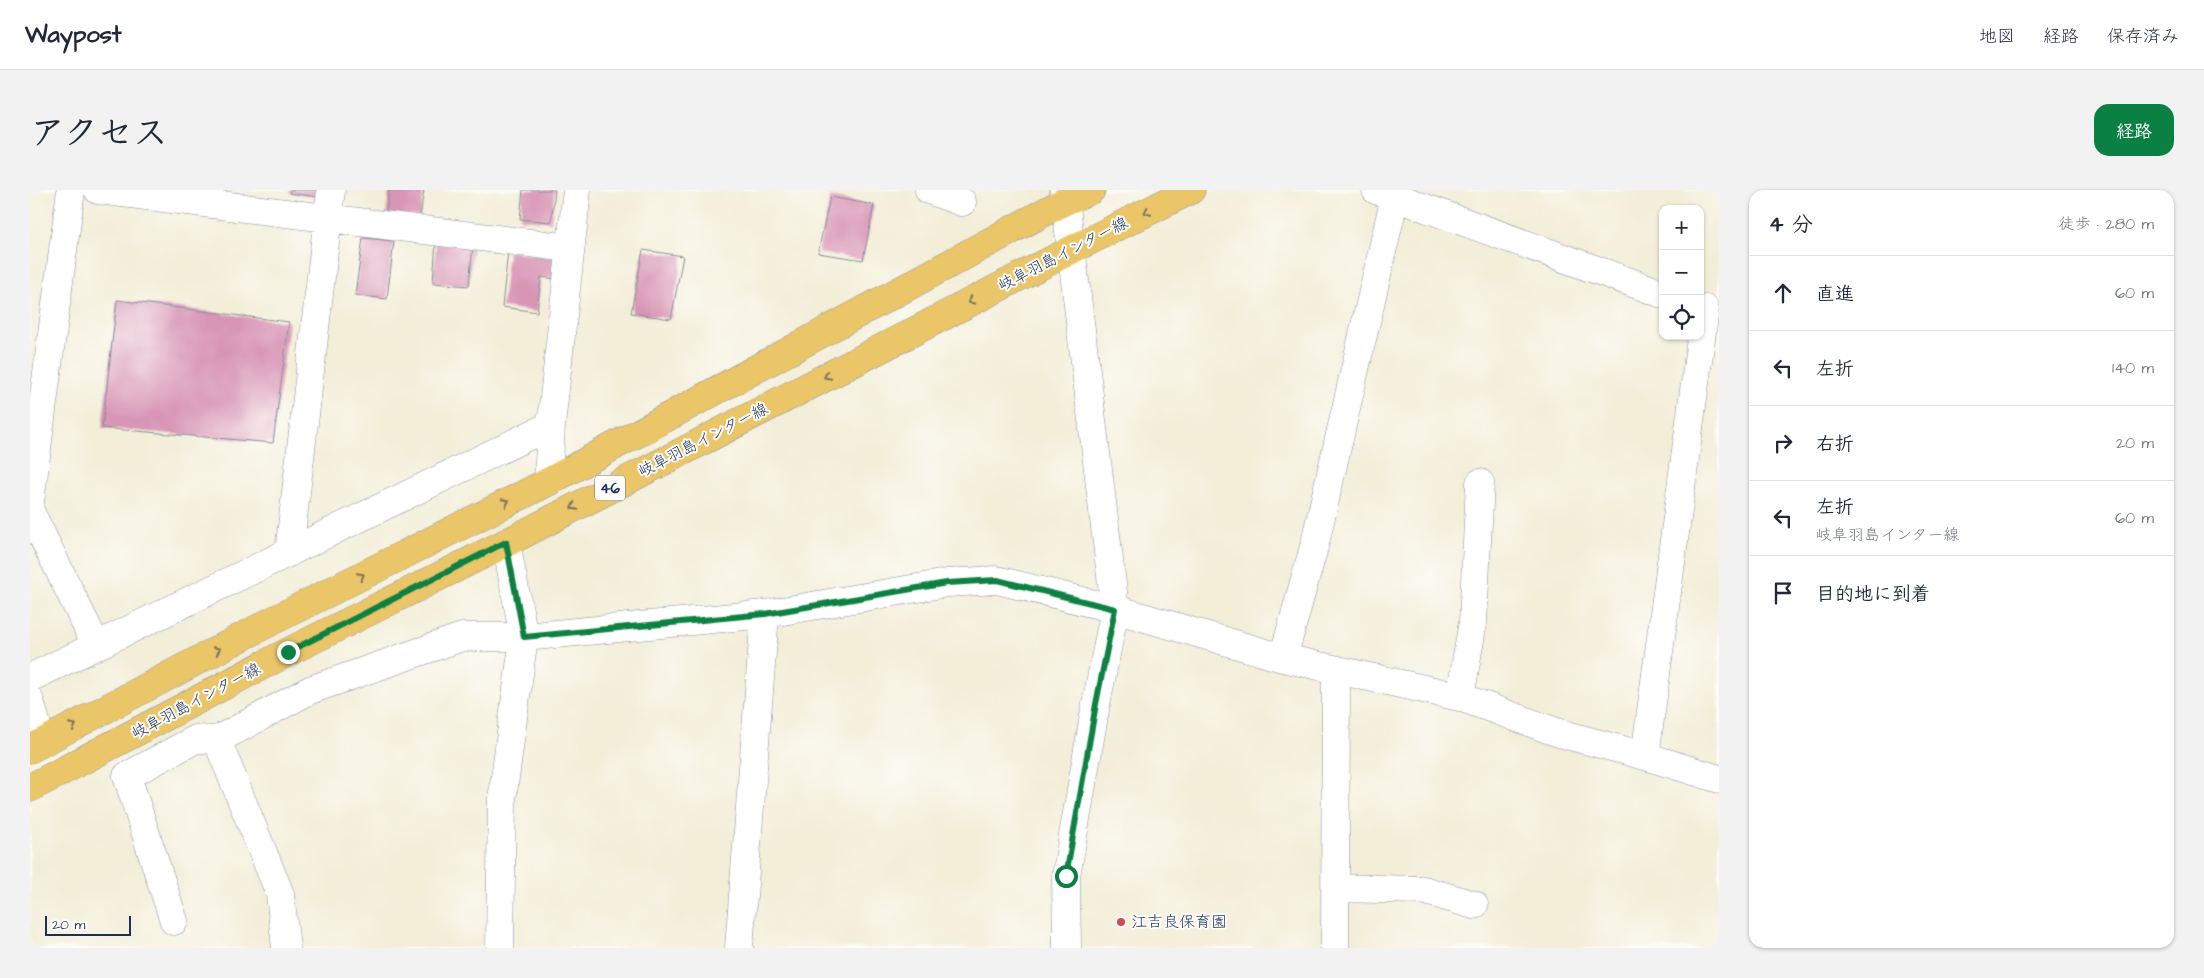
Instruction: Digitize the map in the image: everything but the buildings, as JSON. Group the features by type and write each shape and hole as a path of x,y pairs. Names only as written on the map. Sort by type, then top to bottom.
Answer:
{"main road":[{"name":"46","path":"36,746 272,621 548,482 1064,196 1091,190"},
{"name":"岐阜羽島インター線","path":"30,788 288,652 506,542 1070,250 1191,190"}],"street":[{"path":"30,502 70,190"},
{"path":"98,190 570,248"},
{"path":"289,553 331,190"},
{"path":"548,482 551,425 577,190"},
{"path":"929,190 962,202"},
{"path":"1283,658 1314,547 1385,193 1659,293"},
{"path":"1064,196 1115,609 1096,704 1066,876 1067,948"},
{"path":"1644,756 1708,310"},
{"path":"30,678 551,425"},
{"path":"1460,697 1473,622 1480,483"},
{"path":"30,511 96,645"},
{"path":"500,948 502,800 524,637 506,542"},
{"path":"174,921 126,776 196,739 217,740 310,690 462,637 524,637 765,614 947,583 997,580 1115,609 1283,658 1460,697 1559,733 1719,779"},
{"path":"739,948 765,614"},
{"path":"1335,948 1336,671"},
{"path":"30,701 36,746"},
{"path":"217,740 280,894 286,948"},
{"path":"1335,888 1423,890 1474,905"}],"place":[{"name":"江吉良保育園","path":"1121,922"}],"route":[{"path":"288,652 506,542 524,637 765,614 947,583 997,580 1115,609 1096,704 1066,876"}]}
